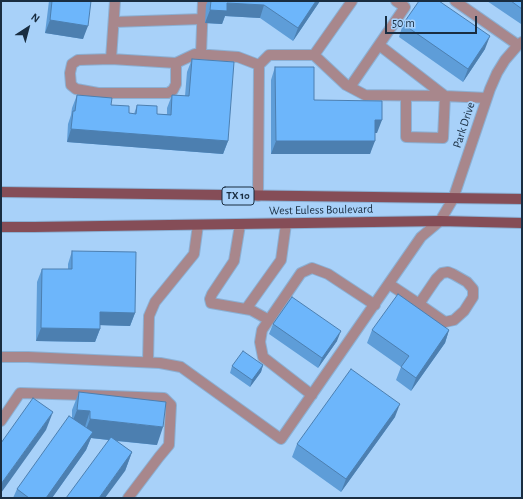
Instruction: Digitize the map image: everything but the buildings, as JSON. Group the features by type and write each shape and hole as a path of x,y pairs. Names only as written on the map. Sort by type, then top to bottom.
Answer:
{"main road":[{"name":"West Euless Boulevard","path":"1,192 522,199"},
{"name":"West Euless Boulevard","path":"1,227 440,222 522,223"}],"street":[{"path":"111,59 115,1"},
{"path":"201,54 202,1"},
{"path":"314,56 352,1"},
{"path":"350,87 406,7 396,1"},
{"path":"455,1 520,43"},
{"path":"114,22 202,19"},
{"name":"Park Drive","path":"440,222 453,199 490,89 497,73 505,60 520,43"},
{"path":"379,45 445,96"},
{"path":"176,63 176,84 173,90 168,93 98,93 76,89 71,85 70,73 72,64 78,60 111,59 176,63 195,54 201,54 238,57 259,65"},
{"path":"258,196 259,65 269,55 314,56 346,86 365,95 487,98"},
{"path":"406,96 406,138 443,138 445,96"},
{"path":"1,357 148,362 181,367 281,440 421,237 440,222"},
{"path":"246,309 281,260 286,224"},
{"path":"148,362 149,316 155,302 194,254 198,225"},
{"path":"240,225 234,261 212,294 210,299 211,303 252,310 269,320"},
{"path":"312,395 263,357 260,342 262,330 301,273 312,268 328,274 374,306"},
{"path":"389,284 445,322 454,320 464,312 473,297 473,289 467,282 453,274 448,272 442,273 436,279 419,304"},
{"path":"1,421 20,393 164,398 171,405 169,445 128,498"}]}
